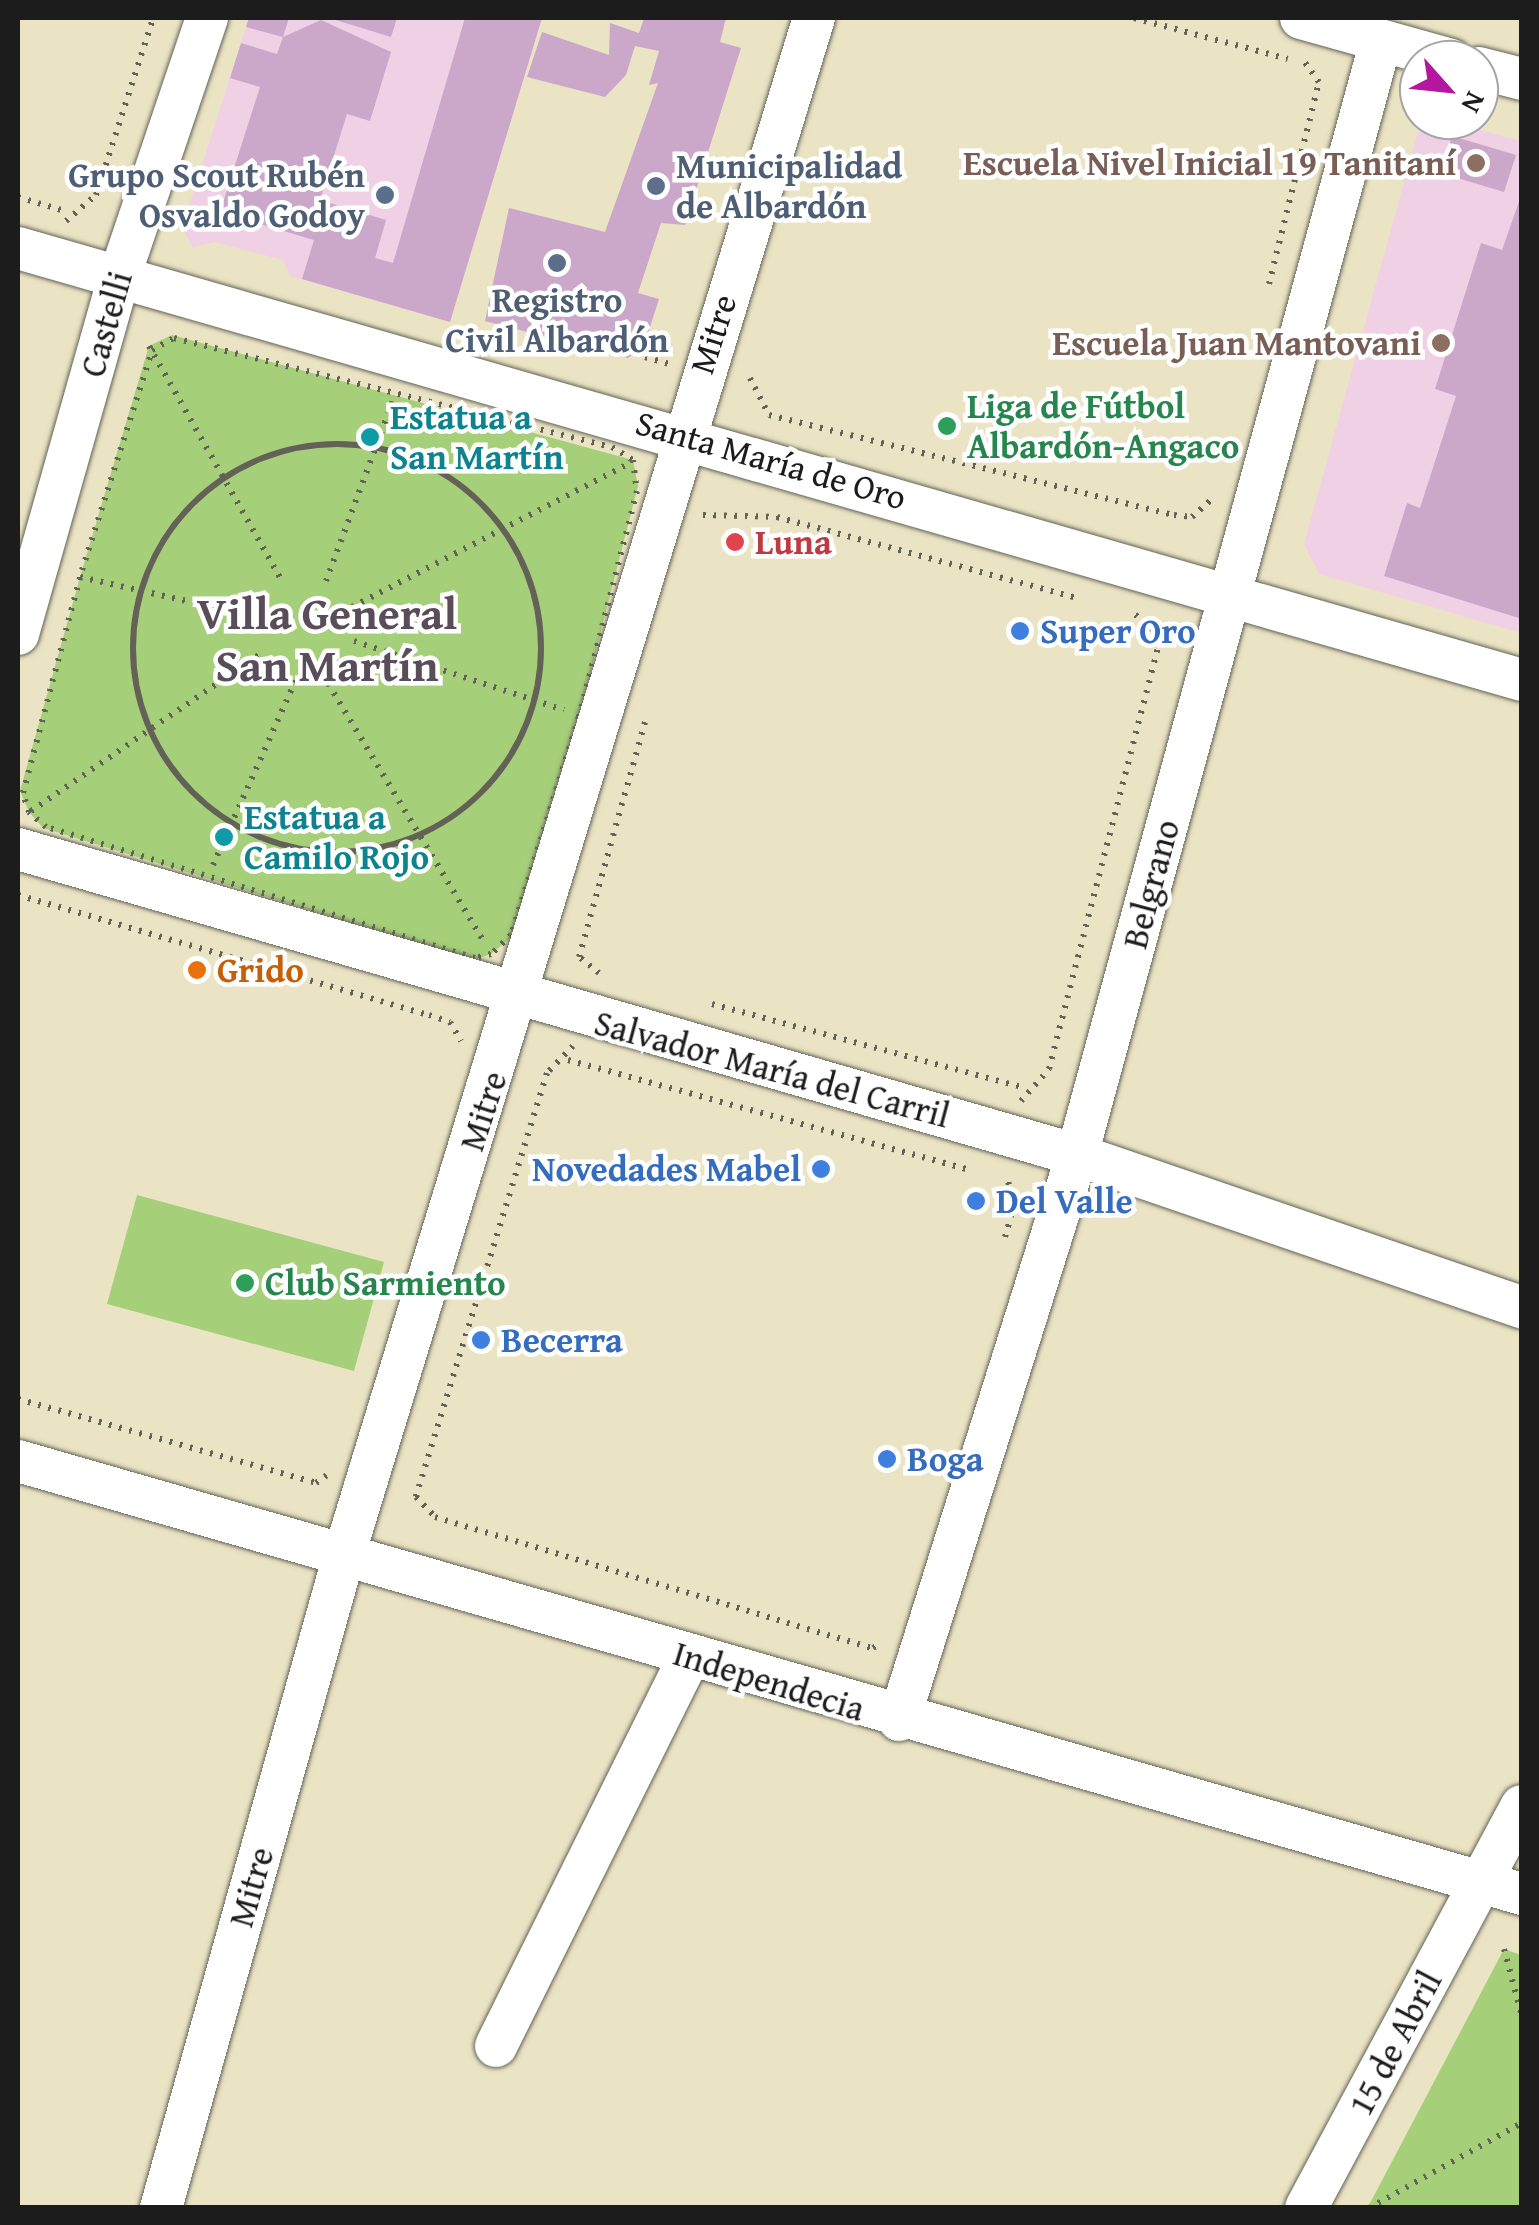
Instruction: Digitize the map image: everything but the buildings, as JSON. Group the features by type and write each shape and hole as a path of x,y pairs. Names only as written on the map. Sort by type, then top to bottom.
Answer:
{"street":[{"name":"Castelli","path":"18,634 119,278 207,18"},
{"name":"Mitre","path":"161,2208 344,1555 518,999 681,433 814,18"},
{"path":"1302,18 1399,45"},
{"name":"Belgrano","path":"899,1720 1077,1155 1381,40"},
{"name":"Santa María de Oro","path":"18,248 681,433 1522,680"},
{"name":"Salvador María del Carril","path":"24,830 518,999 1077,1155 1522,1307"},
{"name":"Independecia","path":"18,1461 899,1720 1503,1887"},
{"path":"496,2046 689,1658"},
{"name":"15 de Abril","path":"1306,2208 1503,1887 1522,1806"}],"path":[{"path":"18,197 68,212 96,195 154,18"},
{"path":"1134,18 1308,64 1319,82 1263,307"},
{"path":"150,348 174,338 633,460"},
{"path":"150,348 219,480 284,583"},
{"path":"24,830 24,793 80,577 150,348"},
{"path":"326,582 396,394"},
{"path":"769,415 1192,517 1216,495 1221,476"},
{"path":"320,443 375,446 426,462 507,532 532,583 542,640 536,698 512,754 473,802 421,836 340,852 290,849 229,824 182,784 149,732 135,686 140,590 170,528 219,480 267,454 320,443"},
{"path":"352,607 507,532 633,460"},
{"path":"24,830 46,826 474,958 491,954 511,935 578,717 637,491 633,460"},
{"path":"699,532 704,513 740,509 1099,604"},
{"path":"80,577 258,617"},
{"path":"692,998 1025,1088 1049,1069 1161,636 1118,609"},
{"path":"354,641 536,698 578,717"},
{"path":"24,830 149,732 262,652"},
{"path":"323,675 491,954"},
{"path":"209,875 296,677"},
{"path":"618,978 579,956 652,698"},
{"path":"18,895 450,1022"},
{"path":"873,1648 435,1517 416,1496 546,1074 568,1060 972,1170"},
{"path":"991,1176 1006,1180"},
{"path":"18,1399 316,1483"},
{"path":"1504,1949 1522,2016"},
{"path":"1369,2208 1522,2123"}],"shaded area":[{"path":"249,18 542,18 450,322 290,276 283,260 214,242 193,247 182,228"},
{"name":"Escuela Juan Mantovani","path":"1499,135 1521,141 1521,633 1319,574 1304,544 1416,140 1499,140"}],"green space":[{"path":"172,335 633,460 638,486 579,717 512,937 491,954 474,960 43,828 29,812 20,791 149,346"},
{"name":"Club Sarmiento","path":"137,1195 384,1262 354,1371 107,1304"},
{"path":"1504,1949 1521,1955 1521,2207 1368,2207"}],"place":[{"name":"Escuela Nivel Inicial 19 Tanitaní","path":"1476,163"},
{"name":"Municipalidad de Albardón","path":"656,186"},
{"name":"Grupo Scout Rubén Osvaldo Godoy","path":"385,195"},
{"name":"Registro Civil Albardón","path":"557,263"},
{"name":"Escuela Juan Mantovani","path":"1441,343"},
{"name":"Liga de Fútbol Albardón-Angaco","path":"947,426"},
{"name":"Estatua a San Martín","path":"370,437"},
{"name":"Luna","path":"735,542"},
{"name":"Super Oro","path":"1020,631"},
{"name":"Estatua a Camilo Rojo","path":"224,837"},
{"name":"Grido","path":"197,970"},
{"name":"Novedades Mabel","path":"821,1169"},
{"name":"Del Valle","path":"976,1201"},
{"name":"Club Sarmiento","path":"245,1283"},
{"name":"Becerra","path":"481,1340"},
{"name":"Boga","path":"887,1459"}],"district":[{"name":"Villa General San Martín","path":"327,639"}]}
